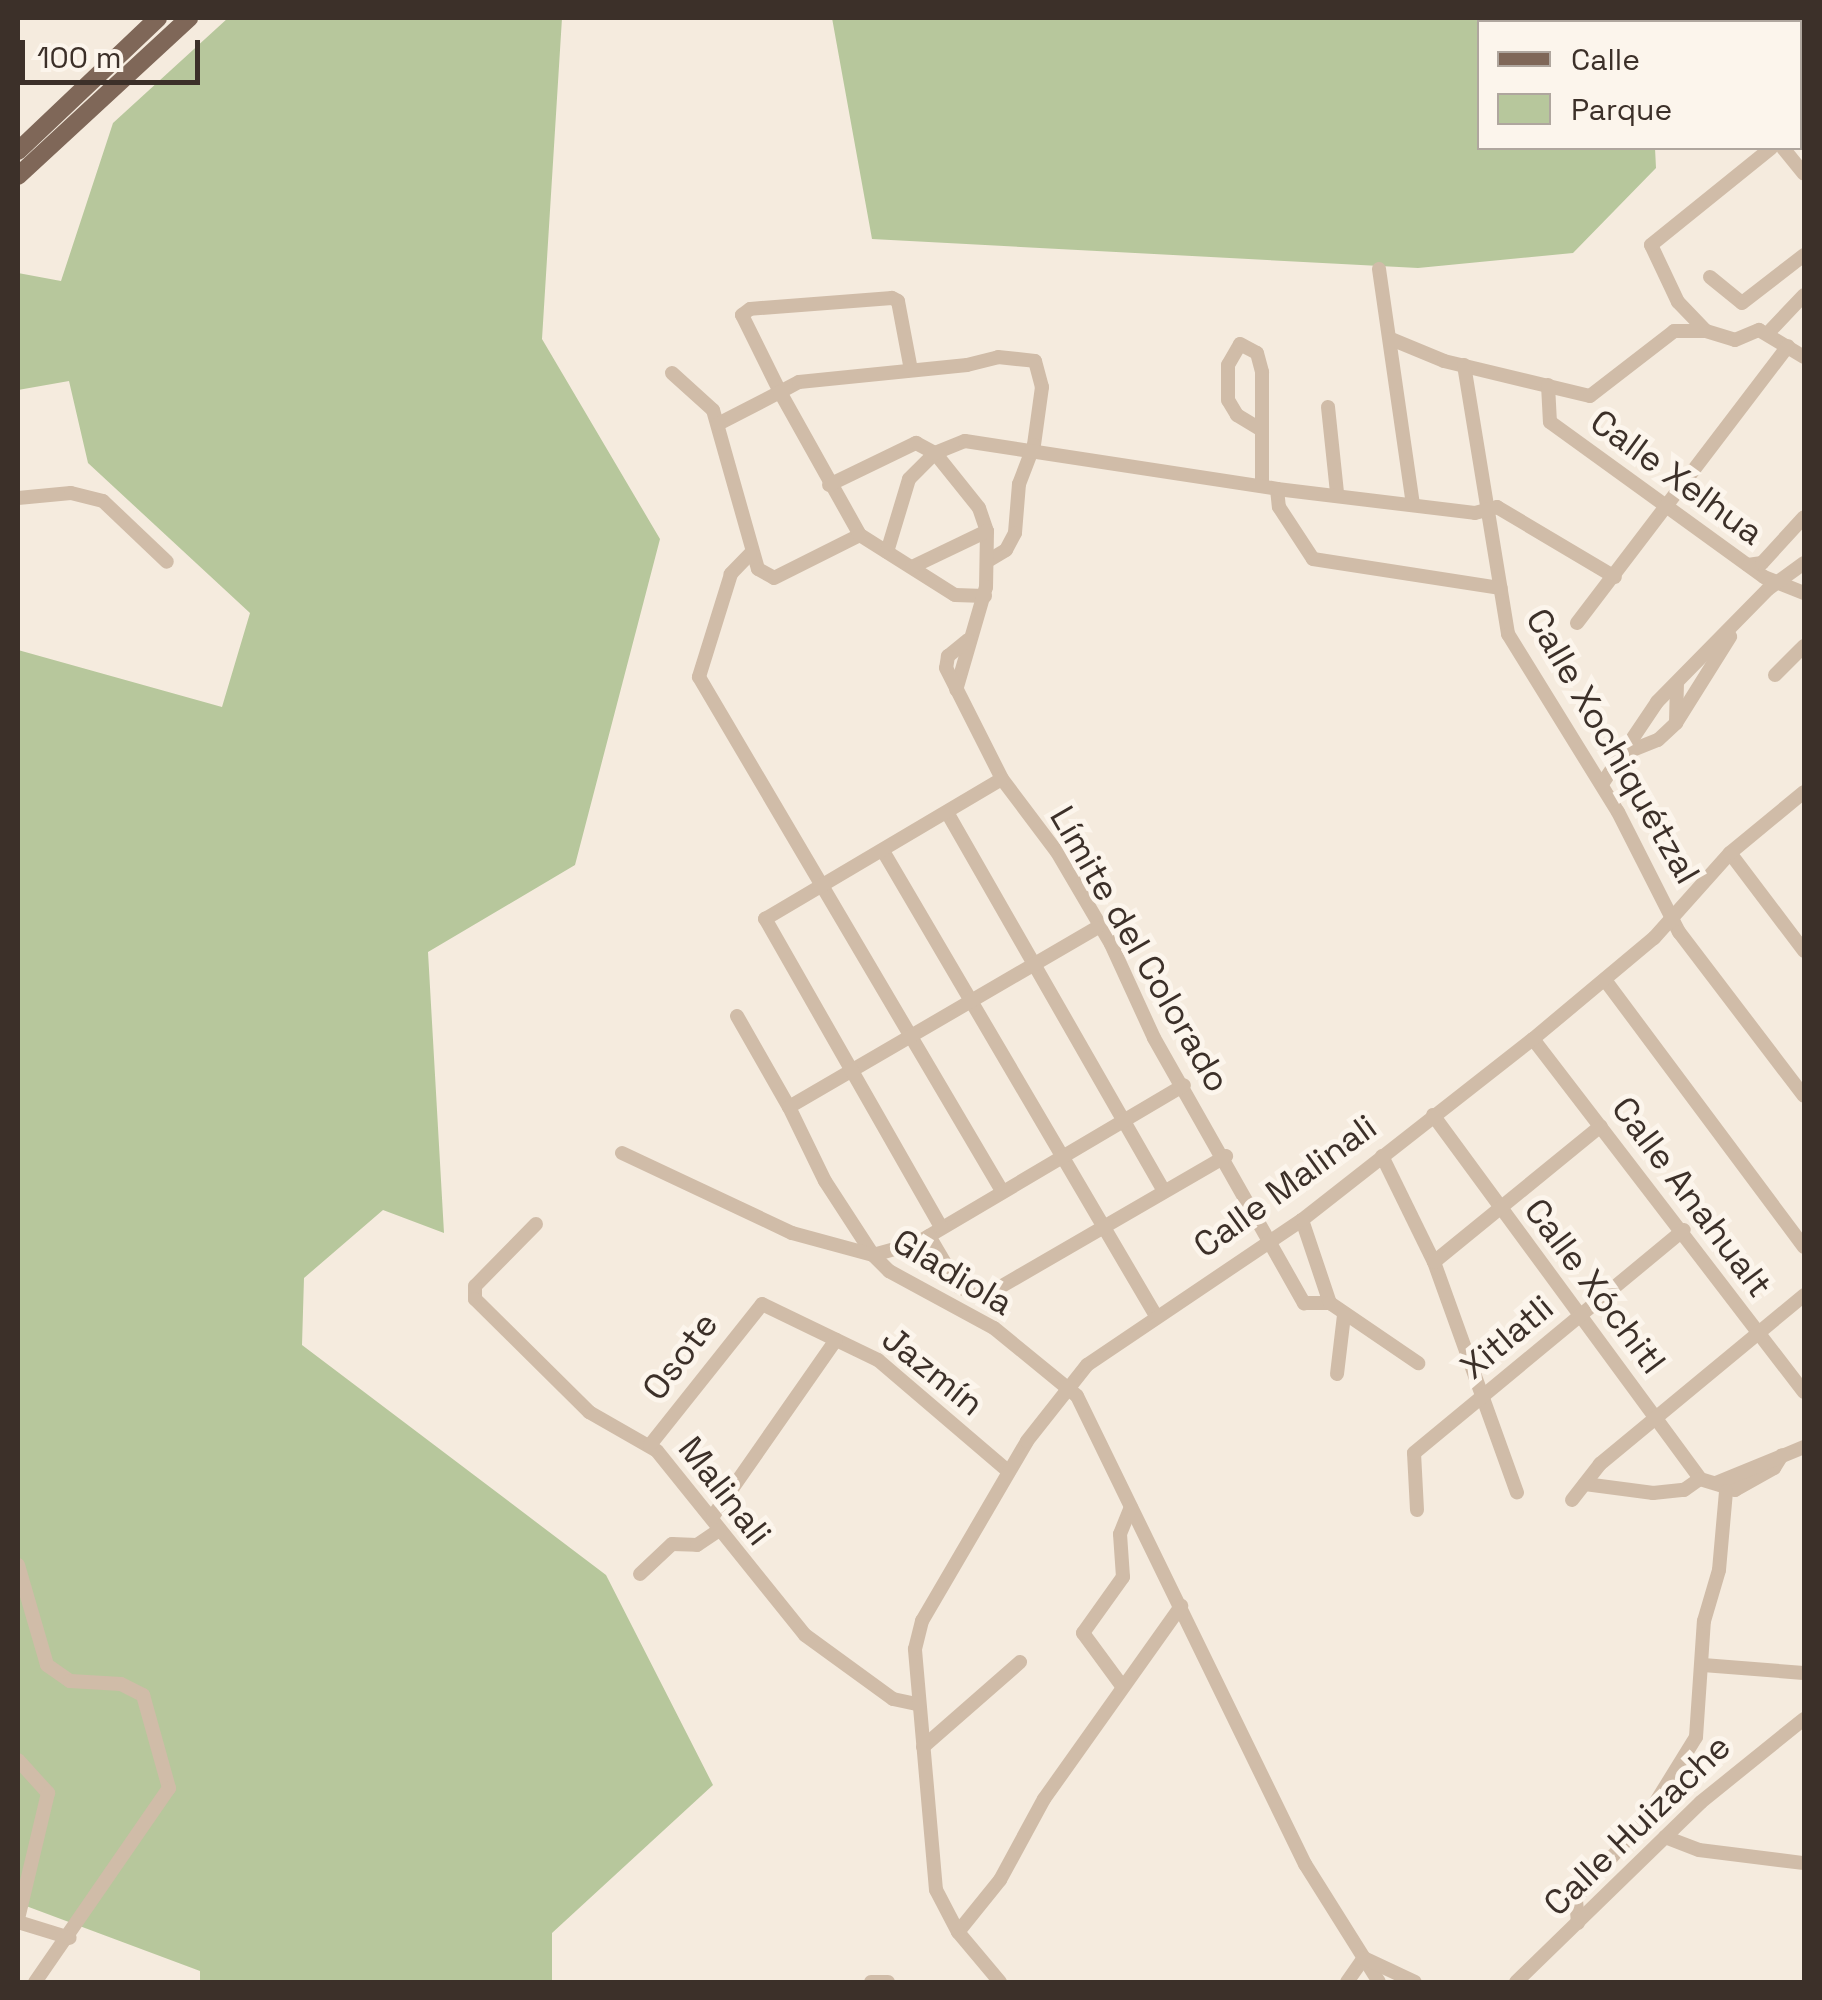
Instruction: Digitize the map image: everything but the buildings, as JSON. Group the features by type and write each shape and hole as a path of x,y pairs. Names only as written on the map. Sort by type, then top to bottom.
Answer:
{"main road":[{"path":"18,151 158,18"},
{"path":"18,176 190,18"}],"street":[{"path":"1706,331 1678,302 1652,245 1769,150"},
{"path":"1784,150 1804,174"},
{"path":"1710,277 1742,303 1804,255"},
{"path":"1379,269 1413,504"},
{"path":"1391,339 1464,365 1594,396 1659,337 1706,331 1735,340 1761,332 1804,295"},
{"path":"829,485 916,443 935,452 972,497 987,530 985,596 955,595 860,535 829,485 742,326 746,310 892,298 898,301 911,370"},
{"path":"1761,332 1804,357"},
{"path":"1260,429 1228,400 1228,365 1240,344 1259,357 1260,429 1269,487 1313,559 1500,588"},
{"path":"1577,623 1788,346"},
{"path":"718,424 799,382 1007,356 1035,361 1042,381 1032,455 1018,484 1013,539 988,561"},
{"name":"Calle Xochiquétzal","path":"1464,365 1500,588 1513,644 1602,784 1675,919 1804,1096"},
{"path":"672,373 708,402 718,424 748,516 750,554 758,570 774,578 860,535"},
{"name":"Calle Xelhua","path":"1548,385 1550,422 1748,564 1779,584 1804,593"},
{"path":"1328,407 1337,493"},
{"path":"887,552 907,482 935,452 965,441 1032,455 1269,487 1413,504 1502,508 1614,577"},
{"path":"18,498 71,492 103,501 167,562"},
{"path":"1748,564 1762,563 1804,517"},
{"path":"912,567 987,530"},
{"path":"750,554 731,574 699,677 827,884 1002,1191"},
{"path":"1602,784 1650,710 1730,628 1804,563"},
{"name":"Límite del Colorado","path":"985,596 968,640 946,662 956,691 1002,778 1057,852 1305,1304 1330,1303"},
{"path":"1625,753 1658,740 1676,723 1705,687 1730,628"},
{"path":"1775,676 1804,646"},
{"path":"1676,683 1676,723"},
{"path":"977,1298 956,1283 935,1232 765,923 770,912 827,884 1002,778"},
{"name":"Calle Malinali","path":"1000,1982 958,1932 933,1878 916,1704 918,1629 1009,1472 1087,1365 1302,1220 1533,1038 1675,919 1730,853 1804,795"},
{"path":"948,814 1163,1190"},
{"path":"884,851 975,1000 1156,1316"},
{"path":"1730,853 1804,951"},
{"path":"790,1107 1097,928"},
{"path":"1604,980 1804,1246"},
{"path":"737,1016 790,1107 825,1180 873,1255 935,1232 1184,1086"},
{"name":"Calle Anahualt","path":"1533,1038 1653,1200 1684,1230 1715,1282 1804,1392"},
{"name":"Calle Xóchitl","path":"1433,1115 1577,1317 1700,1479"},
{"path":"1434,1262 1601,1126"},
{"name":"Gladiola","path":"622,1153 738,1210 873,1255 890,1271 970,1316 1069,1388"},
{"path":"970,1316 977,1298 1226,1156"},
{"path":"1382,1156 1434,1262 1517,1493"},
{"path":"1302,1220 1330,1303 1418,1363"},
{"name":"Malinali","path":"536,1224 475,1286 473,1296 588,1412 650,1445 806,1635 894,1698 916,1704"},
{"name":"Xitlatli","path":"1417,1510 1414,1453 1684,1230"},
{"path":"1572,1500 1657,1418 1804,1294"},
{"name":"Osote","path":"650,1445 759,1304"},
{"name":"Jazmín","path":"759,1304 878,1360 1009,1472"},
{"path":"1338,1374 1344,1315"},
{"path":"640,1574 672,1544 697,1546 836,1340"},
{"path":"1069,1388 1181,1606 1305,1864 1379,1982"},
{"path":"1585,1484 1652,1493 1684,1490 1700,1479 1721,1487 1782,1455 1804,1448"},
{"path":"1578,1922 1576,1898 1646,1818 1693,1744 1721,1487"},
{"path":"1122,1686 1083,1632 1123,1577 1120,1534 1131,1507"},
{"path":"18,1565 48,1665 70,1681 121,1684 143,1695 170,1788 70,1938 35,1982"},
{"path":"958,1932 1000,1880 1044,1799 1181,1606"},
{"path":"923,1746 1020,1662"},
{"path":"1702,1665 1804,1673"},
{"name":"Calle Huizache","path":"1516,1982 1736,1769 1804,1719"},
{"path":"18,1760 48,1793 18,1920 70,1938"},
{"path":"1665,1836 1699,1850 1804,1863"},
{"path":"1346,1982 1364,1958"},
{"path":"1364,1958 1415,1982"},
{"path":"871,1982 888,1982"}],"green space":[{"path":"228,18 562,18 542,339 660,539 575,865 428,952 444,1233 383,1210 304,1278 302,1345 606,1575 713,1785 552,1933 552,1982 200,1982 200,1971 18,1903 18,650 222,707 250,613 88,463 69,381 18,390 18,273 61,281 113,123"},
{"path":"832,18 1650,18 1477,20 1477,150 1655,150 1656,168 1573,253 1418,268 872,239"}]}
